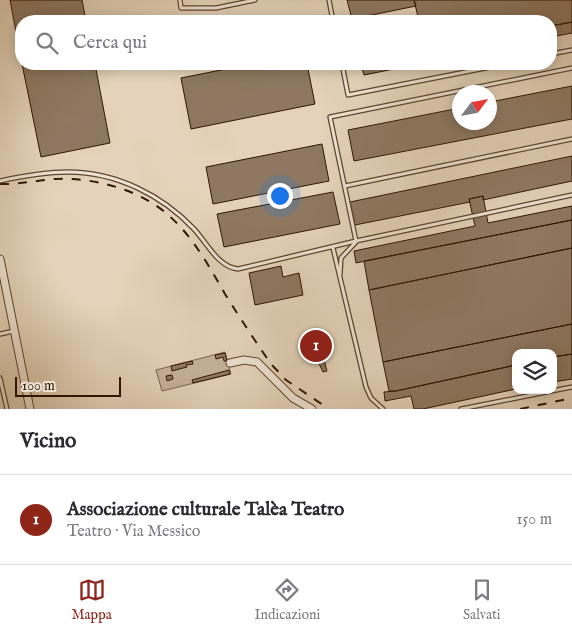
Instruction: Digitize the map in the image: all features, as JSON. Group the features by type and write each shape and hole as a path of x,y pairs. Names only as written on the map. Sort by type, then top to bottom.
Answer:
{"street":[{"path":"0,259 30,409"},
{"path":"230,363 244,360 257,362 293,398 312,409"}],"lane":[{"path":"180,0 181,8 216,8 255,0"},
{"path":"329,0 332,15"},
{"path":"557,53 572,50"},
{"path":"356,241 330,117 572,68"},
{"path":"343,70 348,95 475,70"},
{"path":"345,186 572,139"},
{"path":"0,181 35,174 68,172 91,174 128,184 143,190 181,215 217,258 232,269 572,195"},
{"path":"340,278 341,258 356,241"},
{"path":"333,248 366,387 371,398 383,409"},
{"path":"0,334 14,331"},
{"path":"0,378 7,409"},
{"path":"461,409 572,387"}],"shaded area":[{"path":"225,352 231,374 162,391 156,370"}],"building":[{"path":"10,0 82,0 85,15 15,15 15,27"},
{"path":"347,0 414,0 416,6 372,15 351,15"},
{"path":"414,0 572,0 572,22 557,25 557,15 418,15"},
{"path":"572,22 572,33 557,36 557,25"},
{"path":"23,70 96,70 110,143 41,157"},
{"path":"221,70 308,70 315,104 191,129 181,78"},
{"path":"363,70 389,70 364,75"},
{"path":"572,86 572,119 354,161 348,130 452,110 452,130 497,130 497,101"},
{"path":"322,144 329,181 213,204 206,167"},
{"path":"572,156 572,181 483,200 483,196 469,199 470,202 355,225 350,202"},
{"path":"333,192 340,224 224,247 217,214"},
{"path":"483,196 488,223 572,206 572,220 356,263 354,251 475,226 469,199"},
{"path":"572,220 572,248 369,290 364,261"},
{"path":"572,248 572,324 383,362 369,290"},
{"path":"281,266 283,277 299,273 303,295 255,305 249,273"},
{"path":"572,324 572,354 557,356 557,349 512,349 512,366 396,391 389,391 383,362"},
{"path":"319,339 319,345 322,348 324,347 326,351 322,352 327,371 323,372 313,351 311,352 310,349 312,348 309,342"},
{"path":"225,353 227,361 224,361 223,357 216,359 215,355"},
{"path":"572,354 572,379 557,381 557,356"},
{"path":"192,361 193,364 186,365 187,367 172,371 171,366"},
{"path":"512,366 512,390 423,409 414,409 411,396 385,401 384,392"},
{"path":"229,370 230,374 193,383 192,380"},
{"path":"172,375 173,379 167,381 166,376"}],"railway":[{"path":"0,184 54,179 85,180 122,189 157,206 176,222 192,241 271,364 286,380 329,409"},
{"path":"520,409 572,398"}],"place":[{"name":"Associazione culturale Talèa Teatro","path":"316,346"}]}
